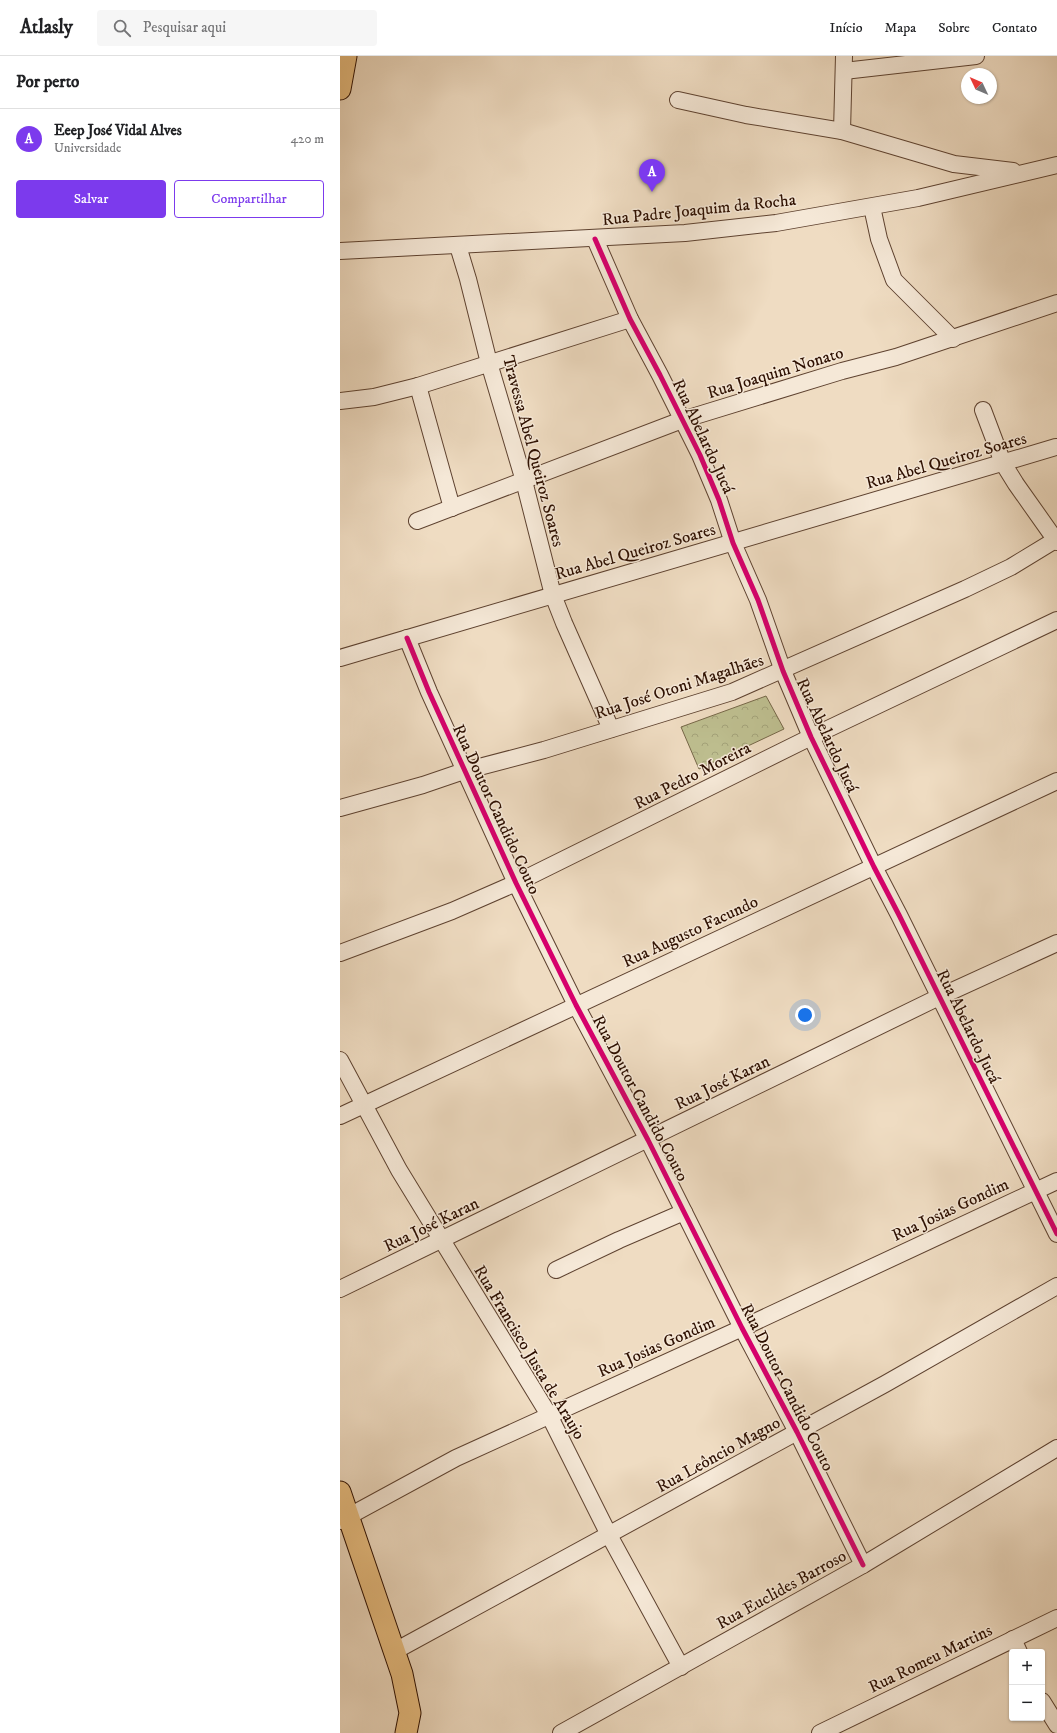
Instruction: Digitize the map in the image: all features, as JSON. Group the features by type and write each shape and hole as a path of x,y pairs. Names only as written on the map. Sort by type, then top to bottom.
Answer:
{"main road":[{"path":"340,89 346,56"},
{"path":"340,1492 344,1519 395,1651 410,1713 406,1733"}],"street":[{"path":"842,131 844,63 976,56"},
{"path":"678,100 746,115 842,131 954,164 1024,172"},
{"name":"Rua Padre Joaquim da Rocha","path":"340,251 595,239 686,233 769,224 918,198 1057,165"},
{"path":"872,207 879,239 894,280 953,339"},
{"name":"Rua Abelardo Jucá","path":"595,239 630,319 700,455 719,500 733,543 758,600 783,671 811,737 874,867 1057,1234"},
{"name":"Travessa Abel Queiroz Soares","path":"458,246 468,279 489,363 524,481 553,595 566,630 611,729"},
{"name":"Rua Joaquim Nonato","path":"417,521 682,420 953,339 1057,303"},
{"path":"340,401 374,397 418,386 630,319"},
{"path":"418,386 452,508"},
{"path":"983,410 1003,463 1056,540"},
{"name":"Rua Abel Queiroz Soares","path":"340,658 733,543 949,477 1056,447"},
{"name":"Rua José Otoni Magalhães","path":"340,808 423,785 464,771 544,750 732,692 783,671 966,589 1011,567 1056,540"},
{"name":"Rua Pedro Moreira","path":"340,953 452,911 516,883 811,737 1057,620"},
{"name":"Rua Doutor Candido Couto","path":"407,638 464,771 516,883 576,1005 648,1140 863,1565"},
{"name":"Rua Augusto Facundo","path":"340,1116 1056,783"},
{"name":"Rua José Karan","path":"340,1289 939,997 1057,943"},
{"name":"Rua Francisco Justa de Araujo","path":"340,1060 399,1170 549,1415 609,1535 681,1667"},
{"name":"Rua Josias Gondim","path":"344,1519 456,1458 742,1328 1057,1181"},
{"path":"556,1270 619,1240 684,1212"},
{"name":"Rua Leôncio Magno","path":"395,1651 886,1384 1057,1286"},
{"name":"Rua Euclides Barroso","path":"561,1733 863,1565 1057,1448"},
{"name":"Rua Romeu Martins","path":"820,1733 1016,1645 1057,1618"},
{"path":"1045,1706 1057,1725"}],"green space":[{"path":"766,696 784,729 699,769 681,727"}],"cycle path":[{"path":"595,239 630,319 700,455 719,500 733,543 758,600 783,671 811,737 874,867 1057,1234"},
{"path":"407,638 429,692 516,883 576,1005 648,1140 863,1565"}],"place":[{"name":"Eeep José Vidal Alves","path":"652,192"}]}
